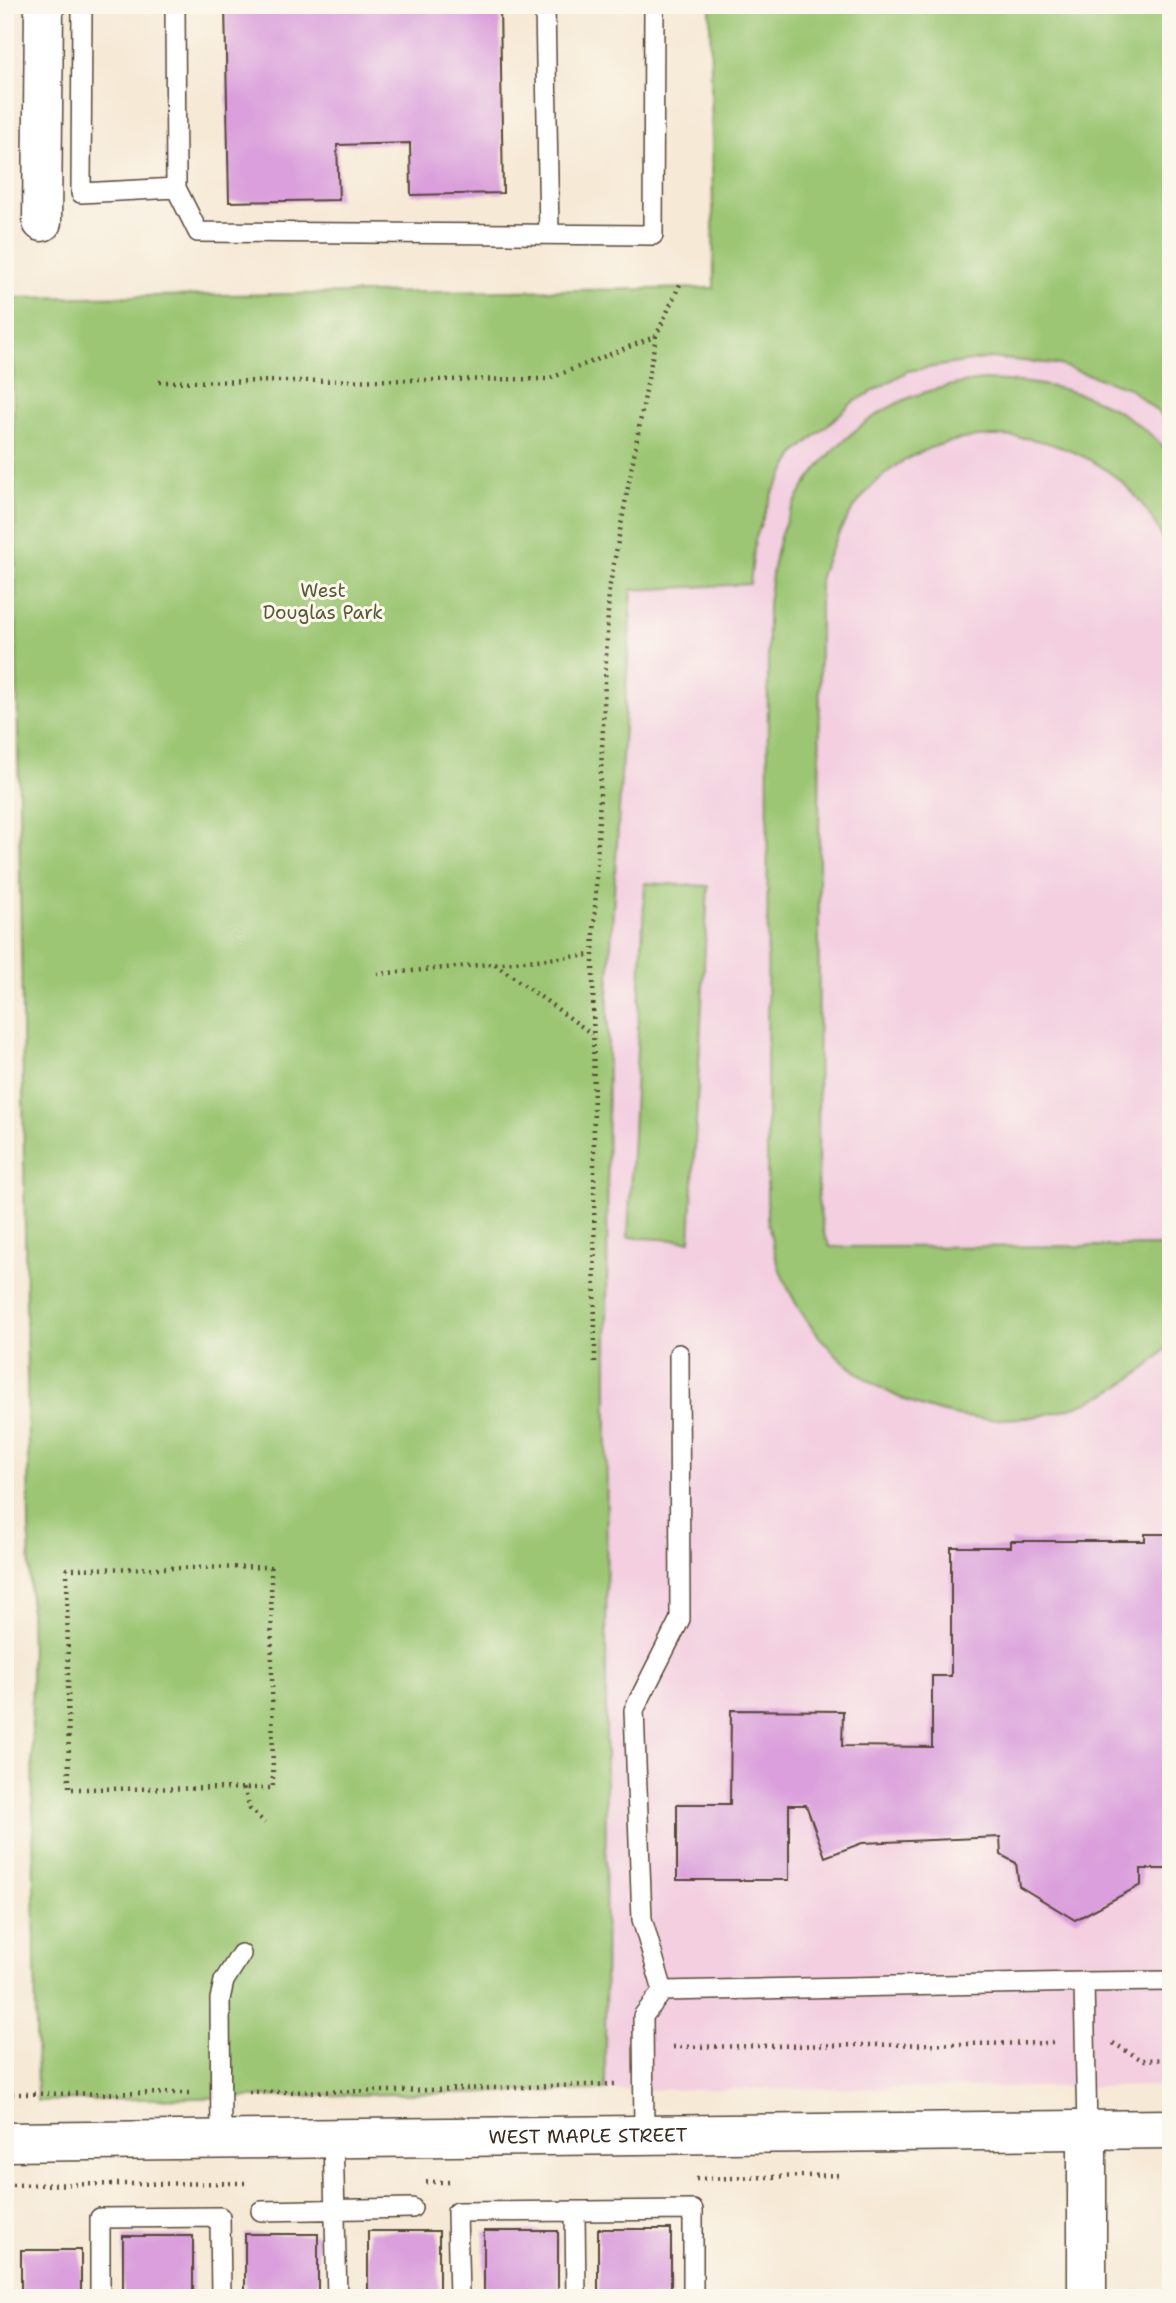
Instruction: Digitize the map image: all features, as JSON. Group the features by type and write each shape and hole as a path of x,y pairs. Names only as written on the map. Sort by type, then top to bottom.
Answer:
{"street":[{"path":"42,222 44,5"},
{"name":"WEST MAPLE STREET","path":"5,2141 1171,2129"},
{"path":"1087,2130 1087,2298"}],"lane":[{"path":"82,5 82,193 176,188"},
{"path":"175,5 176,188 198,232 653,235 654,5"},
{"path":"545,5 549,234"},
{"path":"663,1991 642,1919 634,1710 680,1619 679,1354"},
{"path":"221,2139 220,1999 224,1981 241,1954"},
{"path":"663,1991 1171,1981"},
{"path":"1084,1982 1087,2130"},
{"path":"644,2135 643,2016 663,1991"},
{"path":"333,2138 337,2298"},
{"path":"261,2211 412,2208"},
{"path":"459,2298 457,2211 693,2210 693,2298"},
{"path":"575,2211 576,2298"},
{"path":"100,2298 100,2218 220,2217 221,2298"}],"path":[{"path":"595,1362 593,955 609,590 656,336 681,282"},
{"path":"159,382 548,379 656,336"},
{"path":"377,974 593,955"},
{"path":"495,964 593,1035"},
{"path":"271,1567 273,1787 244,1787 69,1789 67,1569 271,1567"},
{"path":"244,1787 250,1809 265,1823"},
{"path":"643,2047 1112,2042 1142,2060 1171,2059"},
{"path":"5,2094 398,2091 618,2083"}],"shaded area":[{"path":"990,358 1056,364 1129,388 1171,423 1171,2086 605,2090 608,995 632,589 750,584 755,541 772,494 796,453 851,404 908,371"}],"green space":[{"name":"West Douglas Park","path":"710,5 1171,5 1171,423 1129,388 1056,364 990,358 908,371 851,404 796,453 772,494 755,540 750,584 632,590 608,995 605,2090 37,2101 12,298 714,288"},
{"path":"982,380 1036,384 1085,396 1130,419 1151,435 1171,455 1171,556 1149,514 1135,495 1117,478 1089,460 1059,446 1026,438 993,436 960,439 928,449 899,464 873,485 842,528 820,576 818,1201 824,1234 830,1247 1171,1246 1171,1343 1135,1377 1106,1394 1060,1411 1019,1418 978,1418 938,1411 900,1398 865,1378 834,1352 807,1321 786,1284 767,1218 768,605 777,549 791,510 803,489 832,452 850,435 888,408 909,398 936,389"},
{"path":"645,883 708,886 690,1241 628,1237"}],"building":[{"path":"225,5 500,5 503,193 411,195 410,143 337,145 339,200 229,202"},
{"path":"1145,1534 1171,1534 1171,1869 1141,1869 1141,1885 1075,1920 1019,1886 1016,1863 1001,1855 1000,1837 862,1843 825,1857 806,1805 789,1805 789,1880 677,1880 677,1804 730,1804 731,1710 843,1711 842,1746 932,1747 932,1676 951,1676 951,1547 1011,1547 1011,1541 1145,1541"},
{"path":"598,2229 671,2229 671,2298 598,2298"},
{"path":"368,2231 439,2231 439,2298 368,2298"},
{"path":"484,2231 558,2231 558,2298 484,2298"},
{"path":"245,2234 318,2234 318,2298 245,2298"},
{"path":"123,2236 193,2236 193,2298 123,2298"},
{"path":"21,2250 81,2250 81,2298 21,2298"}]}
